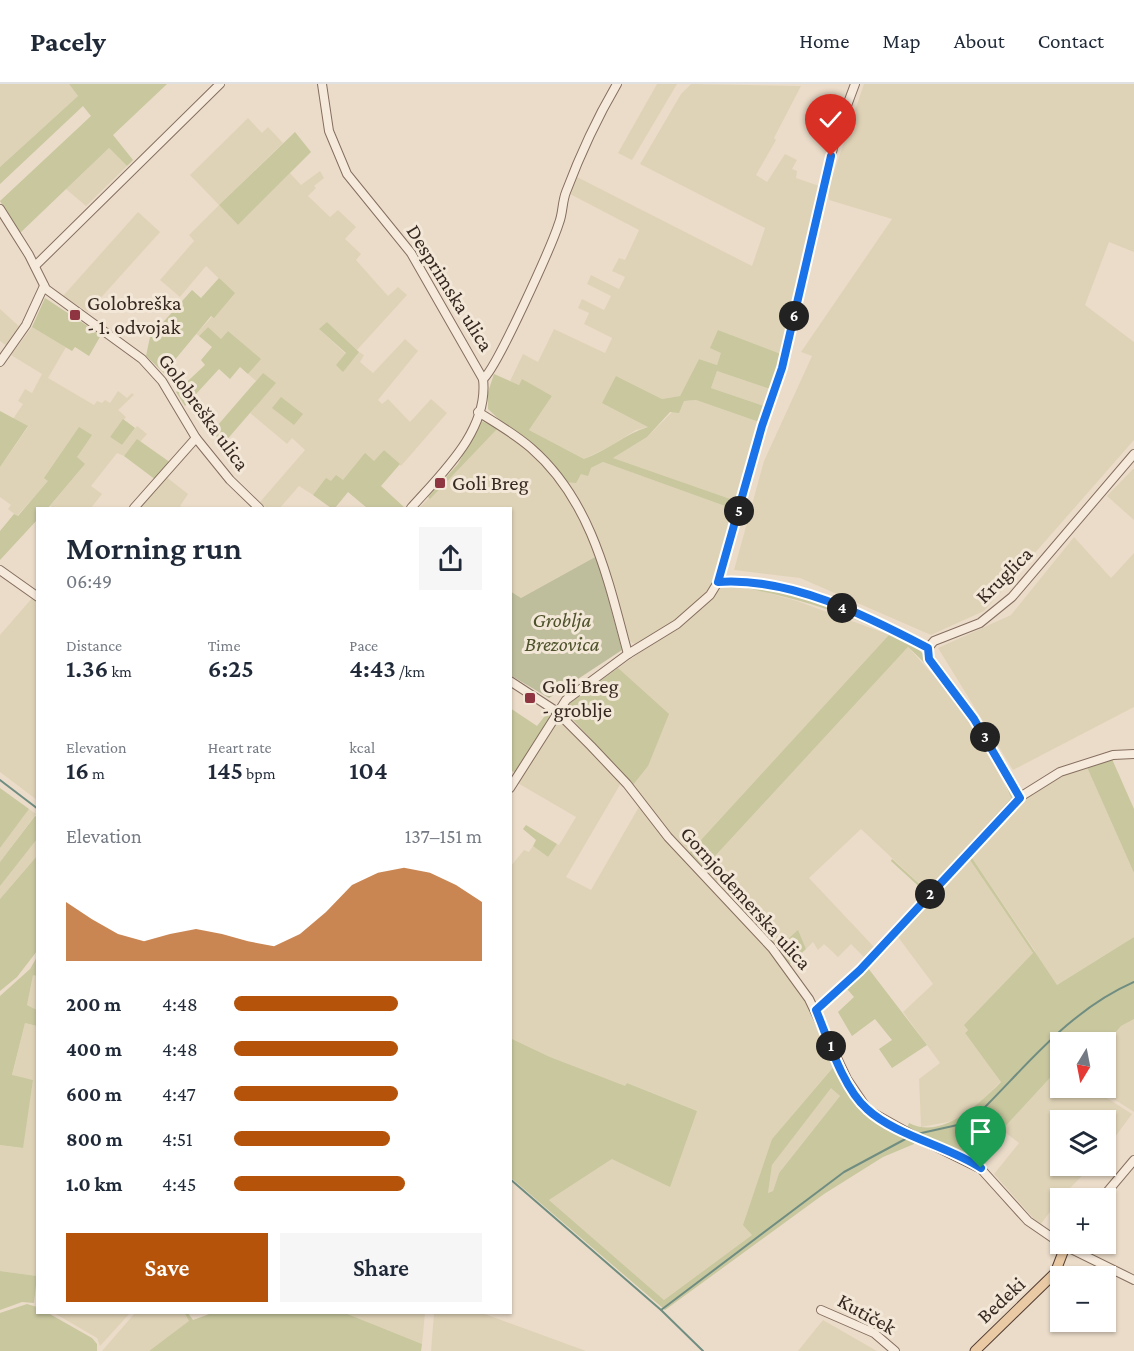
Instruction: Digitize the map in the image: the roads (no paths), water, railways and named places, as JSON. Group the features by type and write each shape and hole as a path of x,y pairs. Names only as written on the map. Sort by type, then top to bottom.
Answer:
{"main road":[{"name":"Bedeki","path":"975,1351 1055,1273 1060,1254"}],"street":[{"path":"35,266 220,84"},
{"name":"Desprimska ulica","path":"322,84 329,131 347,174 411,253 483,379 484,391 466,442 453,462 412,507"},
{"path":"483,379 496,363 542,265 560,223 565,195 574,173 617,84"},
{"path":"512,785 556,711 566,700 628,654 694,611 718,582 762,426 782,368 836,135 855,84"},
{"name":"Golobreška ulica","path":"0,209 35,266 44,286 142,359 162,381 196,438 230,480 258,507"},
{"path":"0,362 26,325 44,286"},
{"path":"478,412 508,431 546,463 583,514 601,558 628,654"},
{"path":"135,507 196,438"},
{"name":"Kruglica","path":"928,648 934,641 980,622 1012,597 1134,454"},
{"path":"0,570 36,596"},
{"path":"718,582 760,583 800,593 864,617 928,648 929,659 974,719 1020,798"},
{"path":"512,682 556,711"},
{"name":"Gornjodemerska ulica","path":"556,711 627,784 668,837 772,948 802,987 816,1010 847,1079 862,1104 878,1117 981,1168 1028,1221 1050,1235"},
{"path":"816,1010 860,970 1020,798 1060,772 1113,755 1134,754"},
{"path":"1110,1188 1134,1160"},
{"name":"Gornjodemerska ulica","path":"1083,1254 1134,1280"},
{"name":"Kutiček","path":"821,1310 874,1333 889,1343 895,1351"}],"waterway":[{"path":"0,780 36,807"},
{"path":"917,1134 962,1124 977,1115 1031,1059 1069,1024 1110,994 1134,982"},
{"path":"661,1310 844,1172 911,1136"},
{"path":"512,1181 661,1310 703,1351"}],"place":[{"name":"Golobreška - 1. odvojak","path":"75,315"},
{"name":"Goli Breg","path":"440,483"},
{"name":"Goli Breg - groblje","path":"530,698"}],"park label":[{"name":"Groblja Brezovica","path":"562,632"}]}
